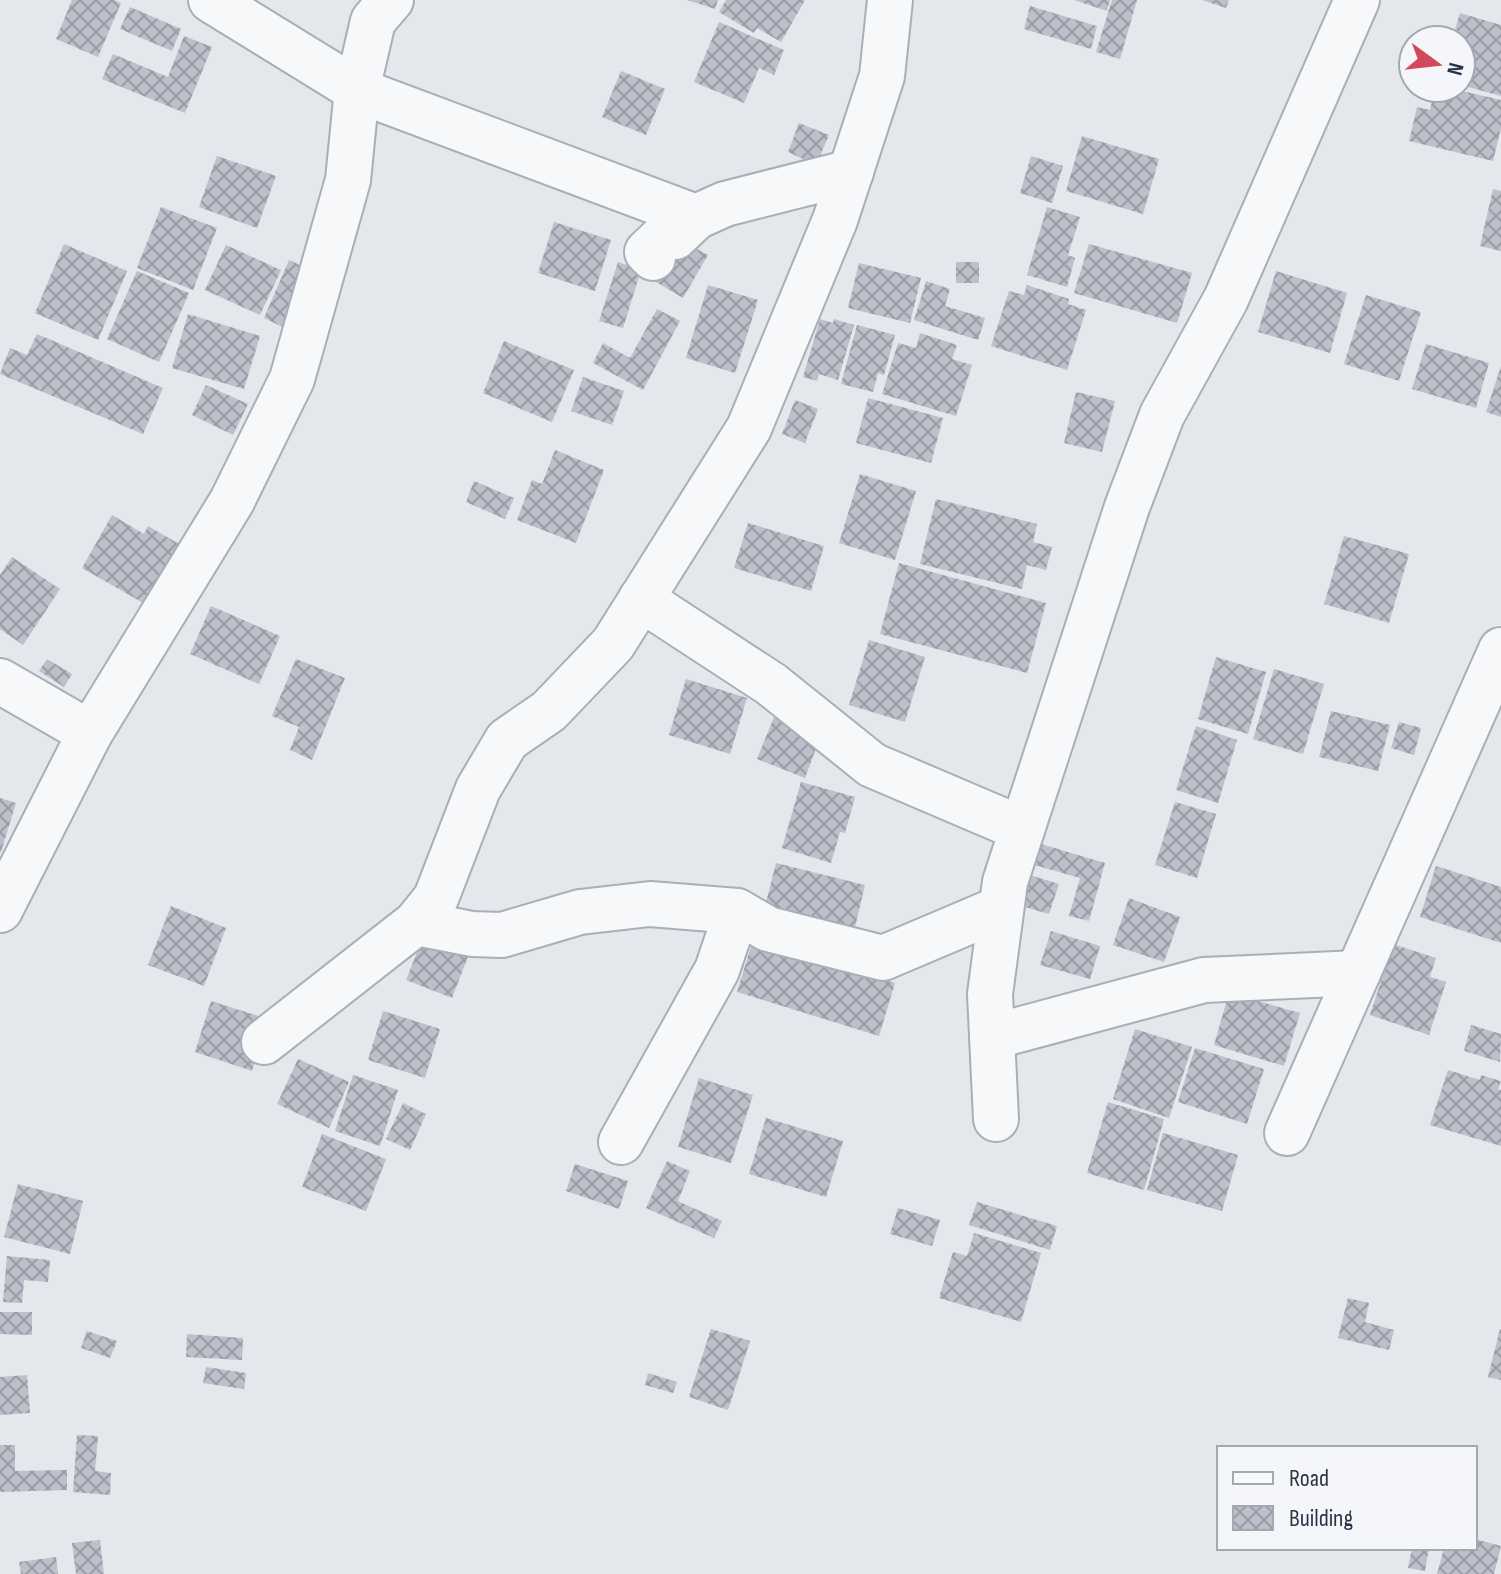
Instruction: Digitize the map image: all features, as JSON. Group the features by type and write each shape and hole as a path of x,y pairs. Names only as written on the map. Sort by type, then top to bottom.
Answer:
{"street":[{"path":"211,0 357,90 696,217"},
{"path":"0,910 90,733 232,501 292,379 348,180 357,90 373,21 391,0"},
{"path":"264,1042 416,923 436,898 478,789 507,740 549,711 613,644 749,428 835,220 851,172 882,76 890,0"},
{"path":"996,1119 990,994 1005,882 1022,829 1127,507 1162,415 1226,299 1357,0"},
{"path":"653,258 647,252 669,231 675,237 696,217 725,204 851,172"},
{"path":"641,599 771,684 872,765 1022,829"},
{"path":"1287,1133 1501,650"},
{"path":"0,681 90,733"},
{"path":"416,923 472,934 502,935 580,912 650,904 737,911 768,929 883,958 1001,908"},
{"path":"621,1142 717,970 737,911"},
{"path":"992,1037 1204,980 1358,973"}],"building":[{"path":"72,0 114,0 121,3 98,57 56,39"},
{"path":"687,0 718,0 715,9"},
{"path":"726,0 805,0 781,42 757,28 754,33 719,12"},
{"path":"1074,0 1110,0 1107,11"},
{"path":"1112,0 1137,0 1120,59 1096,52"},
{"path":"1202,0 1229,0 1226,8"},
{"path":"1030,6 1097,26 1091,49 1024,29"},
{"path":"130,7 181,29 172,51 120,29"},
{"path":"1460,13 1501,25 1501,96 1477,89 1477,24 1457,24"},
{"path":"719,22 784,50 774,75 759,68 744,103 694,82"},
{"path":"184,36 212,47 185,113 102,79 113,54 168,77"},
{"path":"621,71 665,89 646,135 602,117"},
{"path":"1477,94 1501,100 1501,128 1493,161 1409,141 1417,107 1430,110 1431,104 1477,104"},
{"path":"799,123 829,135 816,165 788,152"},
{"path":"1082,136 1159,159 1143,214 1066,191"},
{"path":"217,156 276,176 257,228 199,207"},
{"path":"1031,156 1063,166 1052,203 1020,193"},
{"path":"1493,189 1501,191 1501,251 1480,246"},
{"path":"161,207 217,228 193,290 137,268"},
{"path":"1047,207 1080,217 1068,255 1075,258 1067,287 1027,275"},
{"path":"554,222 611,240 595,291 538,273"},
{"path":"686,243 708,255 683,298 646,276"},
{"path":"64,244 127,271 98,340 35,313"},
{"path":"1089,244 1192,273 1177,323 1074,293"},
{"path":"226,245 281,270 260,315 205,290"},
{"path":"289,260 315,272 289,330 264,318"},
{"path":"618,262 641,270 623,328 599,321"},
{"path":"956,262 979,262 979,283 956,283"},
{"path":"859,263 921,278 910,323 848,308"},
{"path":"137,271 189,293 159,362 107,339"},
{"path":"1276,271 1347,293 1330,353 1258,332"},
{"path":"926,281 950,289 945,306 985,318 978,340 914,320"},
{"path":"708,285 758,300 735,373 686,358"},
{"path":"1027,285 1069,299 1068,304 1086,310 1067,370 991,346 1009,291 1024,295"},
{"path":"1366,295 1421,312 1399,381 1344,364"},
{"path":"657,309 680,321 643,390 593,363 603,343 630,358"},
{"path":"188,314 260,336 244,389 172,368"},
{"path":"820,319 833,323 834,319 854,325 838,380 819,374 817,381 803,377"},
{"path":"857,325 895,335 884,375 878,373 873,392 841,384"},
{"path":"920,333 957,345 952,359 972,365 956,416 882,394 898,343 916,348"},
{"path":"37,334 163,388 143,434 0,374 10,348 27,355"},
{"path":"504,341 574,370 552,422 483,393"},
{"path":"1426,344 1489,363 1476,408 1412,389"},
{"path":"1501,366 1501,417 1486,412"},
{"path":"583,377 624,391 612,425 571,411"},
{"path":"206,385 248,404 233,435 192,415"},
{"path":"1076,392 1115,401 1102,452 1064,443"},
{"path":"868,398 943,418 931,463 856,443"},
{"path":"795,400 818,409 805,443 782,434"},
{"path":"555,450 604,470 576,543 517,520 532,480 542,484"},
{"path":"860,474 916,491 895,560 839,543"},
{"path":"474,481 514,498 505,519 466,502"},
{"path":"936,499 1037,524 1033,542 1052,547 1046,570 1027,565 1022,589 920,564"},
{"path":"112,515 144,534 148,526 179,544 145,604 82,568"},
{"path":"748,523 824,546 811,591 734,568"},
{"path":"1344,536 1409,554 1389,623 1324,604"},
{"path":"12,557 60,589 23,645 0,629 0,575"},
{"path":"899,563 1046,603 1027,673 880,634"},
{"path":"211,606 280,636 259,684 190,654"},
{"path":"869,640 925,657 905,722 849,705"},
{"path":"1216,657 1266,672 1248,734 1198,719"},
{"path":"47,659 72,674 64,687 39,671"},
{"path":"296,659 345,678 312,760 290,750 299,727 272,716"},
{"path":"1274,669 1324,684 1303,754 1253,739"},
{"path":"686,679 747,698 730,754 669,735"},
{"path":"1331,711 1390,725 1378,771 1319,757"},
{"path":"774,717 821,735 805,778 757,759"},
{"path":"1399,722 1421,728 1414,755 1391,748"},
{"path":"1196,726 1237,740 1218,803 1176,790"},
{"path":"801,782 855,797 845,833 840,832 831,863 782,848"},
{"path":"0,798 16,803 1,852 0,852"},
{"path":"1175,802 1216,814 1197,878 1155,865"},
{"path":"1031,841 1105,863 1089,921 1069,916 1080,878 1024,862"},
{"path":"776,863 865,885 852,940 762,918"},
{"path":"1436,866 1501,887 1501,943 1420,917"},
{"path":"1020,872 1059,884 1049,914 1011,903"},
{"path":"1129,898 1180,917 1164,962 1113,945"},
{"path":"171,906 226,928 204,986 148,965"},
{"path":"1051,931 1100,946 1090,979 1040,965"},
{"path":"424,935 469,954 452,998 406,980"},
{"path":"753,940 895,983 879,1036 737,992"},
{"path":"1393,944 1436,958 1430,977 1446,982 1429,1035 1370,1015"},
{"path":"1229,993 1300,1013 1284,1066 1214,1045"},
{"path":"211,1001 268,1019 252,1071 195,1052"},
{"path":"383,1011 440,1029 425,1078 368,1060"},
{"path":"1471,1025 1501,1034 1500,1062 1464,1051"},
{"path":"1135,1029 1192,1047 1169,1118 1113,1099"},
{"path":"1195,1048 1264,1069 1247,1124 1178,1102"},
{"path":"298,1059 349,1082 329,1128 277,1104"},
{"path":"1448,1070 1480,1080 1481,1075 1501,1081 1498,1089 1501,1090 1501,1146 1430,1125"},
{"path":"353,1075 398,1090 380,1146 335,1131"},
{"path":"699,1078 753,1095 731,1163 678,1147"},
{"path":"1108,1102 1164,1119 1144,1190 1087,1173"},
{"path":"403,1103 426,1114 410,1150 386,1139"},
{"path":"766,1118 843,1141 826,1197 749,1174"},
{"path":"1163,1133 1238,1155 1222,1211 1147,1190"},
{"path":"322,1134 386,1159 366,1211 302,1187"},
{"path":"667,1161 690,1171 678,1201 722,1221 714,1238 646,1208"},
{"path":"575,1164 628,1181 619,1209 566,1191"},
{"path":"18,1184 83,1201 70,1254 4,1237"},
{"path":"977,1202 1057,1226 1050,1250 969,1225"},
{"path":"898,1208 940,1220 932,1246 890,1234"},
{"path":"974,1233 1041,1253 1021,1322 939,1298 953,1252 967,1256"},
{"path":"7,1256 50,1260 48,1282 24,1280 22,1303 3,1302"},
{"path":"1348,1298 1369,1303 1365,1322 1394,1330 1389,1350 1338,1338"},
{"path":"0,1312 32,1312 32,1335 0,1334"},
{"path":"711,1329 750,1341 728,1410 689,1397"},
{"path":"1501,1329 1501,1380 1488,1377"},
{"path":"87,1331 117,1341 110,1358 81,1348"},
{"path":"187,1334 243,1338 242,1360 186,1357"},
{"path":"206,1367 246,1373 244,1389 203,1383"},
{"path":"648,1373 677,1382 673,1393 645,1385"},
{"path":"27,1375 30,1413 0,1415 0,1377"},
{"path":"77,1435 98,1436 95,1471 111,1473 110,1495 73,1492"},
{"path":"0,1445 15,1445 15,1471 67,1470 67,1490 0,1492"},
{"path":"100,1540 104,1574 76,1574 72,1543"},
{"path":"1477,1540 1501,1546 1494,1574 1437,1574 1443,1550 1477,1550"},
{"path":"1412,1550 1429,1550 1425,1571 1408,1568"},
{"path":"56,1557 58,1574 21,1574 19,1562"}]}
